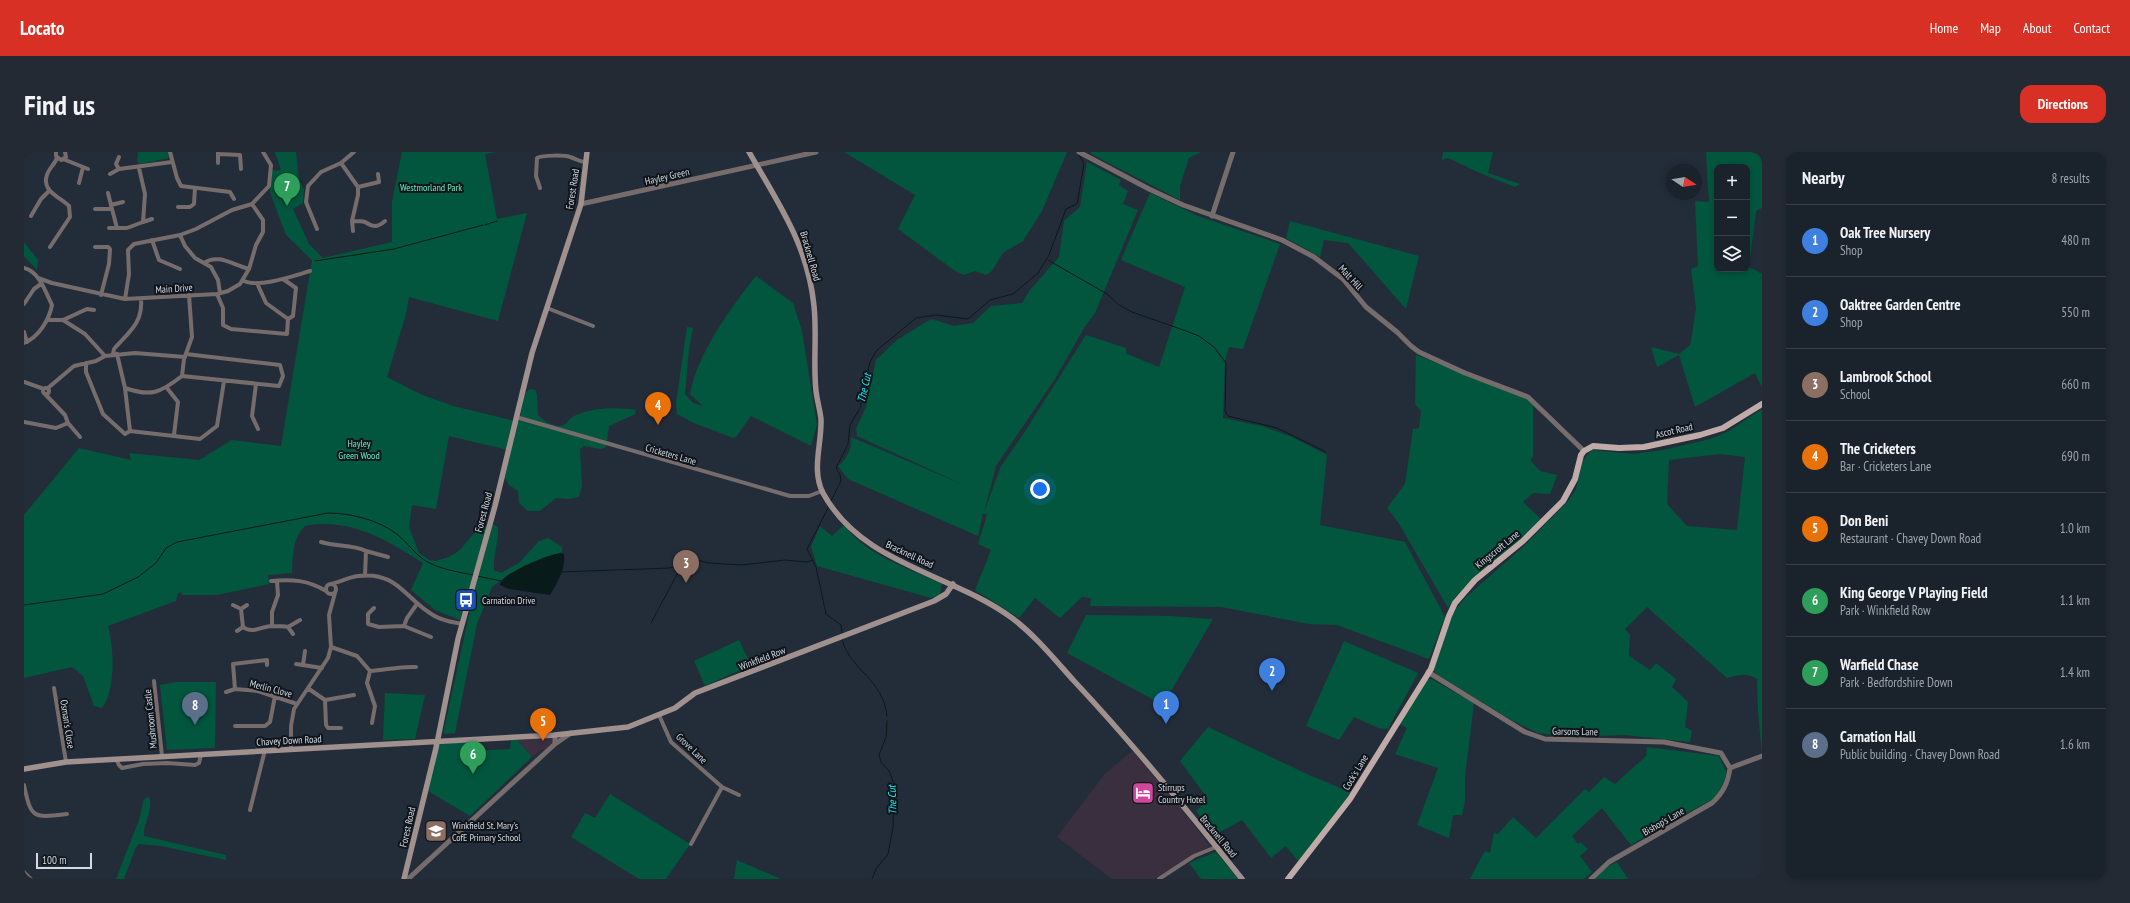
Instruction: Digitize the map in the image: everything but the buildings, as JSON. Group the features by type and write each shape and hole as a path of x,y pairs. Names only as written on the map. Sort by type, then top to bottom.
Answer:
{"main road":[{"name":"Forest Road","path":"404,879 437,742 462,624 495,506 532,353 581,204 587,152"},
{"name":"Bracknell Road","path":"749,152 793,227 806,266 814,306 816,391 821,418 817,471 822,491 845,522 864,541 886,554 953,584 1013,618 1105,713 1157,774 1242,879"},
{"name":"Ascot Road","path":"1584,451 1593,446 1619,448 1644,447 1707,433 1723,428 1762,404"},
{"name":"Kingscroft Lane","path":"1430,671 1448,616 1460,597 1475,580 1523,542 1563,501 1576,479 1581,455 1584,451"},
{"name":"Winkfield Row","path":"555,735 628,727 675,708 696,693 934,601 946,594 953,584"},
{"name":"Cock's Lane","path":"1288,879 1350,799 1430,671"},
{"name":"Chavey Down Road","path":"24,769 66,762 555,735"}],"street":[{"path":"170,152 181,186 230,192 234,199"},
{"path":"125,299 128,274 128,250 134,244 180,235 196,229 232,210 252,204 269,186 271,174 270,165 263,152"},
{"path":"317,229 306,202 308,186 321,172 341,163 354,152"},
{"path":"756,165 816,152"},
{"path":"1212,216 1233,152"},
{"path":"218,163 218,153 240,155 241,169"},
{"name":"Malt Hill","path":"1080,153 1148,189 1212,216 1282,240 1314,257 1336,272 1366,307 1419,352 1465,373 1528,397 1584,451"},
{"path":"540,188 536,176 537,158 550,155 568,156 578,161 586,162"},
{"path":"50,247 66,225 70,217 70,210 66,203 49,191 46,180 47,173 60,156 88,169"},
{"path":"118,157 116,164 119,169"},
{"path":"110,174 119,169 139,168 172,162"},
{"path":"341,163 358,187 358,195 352,221 354,231"},
{"name":"Hayley Green","path":"581,204 756,165"},
{"path":"79,183 83,167"},
{"path":"139,168 144,194 143,222"},
{"path":"358,187 381,182 378,174"},
{"path":"178,206 190,207 194,204 195,188"},
{"path":"31,216 41,199 49,191"},
{"path":"108,193 117,228"},
{"path":"95,209 112,207 123,202"},
{"path":"252,204 263,220 263,232 256,245 244,281 248,283 257,283 283,279 310,272"},
{"path":"109,228 127,228 152,220"},
{"path":"352,221 364,221 373,227 380,226 385,221"},
{"path":"180,235 185,246 192,254 211,267 218,280 219,293 223,308 223,325 231,329 287,334 288,319"},
{"path":"152,240 159,260 180,269"},
{"path":"95,247 108,247 110,249 109,264 101,294"},
{"path":"204,263 212,258 222,259 226,262 249,269"},
{"path":"24,268 29,269 38,278 52,305 49,320 25,342"},
{"name":"Main Drive","path":"38,278 52,283 125,299 219,293 228,291 244,281"},
{"path":"283,279 296,288 293,316 288,319"},
{"path":"45,291 52,283"},
{"path":"257,283 266,303 288,319"},
{"path":"24,304 34,289 41,284"},
{"path":"125,388 143,394 167,388 182,376 192,337 189,296"},
{"path":"130,431 125,388 114,349 139,320 142,308 141,299"},
{"path":"547,308 593,326"},
{"path":"49,320 63,320 87,309 94,310"},
{"path":"63,320 85,334 105,356"},
{"path":"24,332 25,342"},
{"path":"45,392 74,366 96,361 105,356 115,354 186,356 280,365 283,376 279,386 182,376"},
{"path":"86,363 86,372 103,414 125,434 130,431 200,439 217,426 224,381"},
{"path":"24,382 45,392 65,414 68,423 80,437"},
{"path":"256,384 252,416 258,429"},
{"path":"167,388 178,402 174,435"},
{"name":"Cricketers Lane","path":"516,417 790,496 809,496 822,491"},
{"path":"24,422 56,428 68,423"},
{"path":"321,542 334,545 354,545 366,551 388,557"},
{"path":"365,576 366,551"},
{"path":"315,585 329,585 344,580 365,576 377,576 393,582 407,592 417,604 433,615 444,621 462,624"},
{"path":"271,581 300,580 315,585 330,596 332,603"},
{"path":"291,749 292,717 297,704 322,668 331,647 329,615 336,591 344,580"},
{"path":"272,626 272,612 278,595 277,581"},
{"path":"329,585 336,591"},
{"path":"326,592 329,585"},
{"path":"326,592 331,594 336,591"},
{"path":"404,626 407,618 417,604"},
{"path":"233,605 241,608 247,605"},
{"path":"241,608 243,627"},
{"path":"374,608 368,614 368,624 379,627 404,626 431,637"},
{"path":"243,627 247,630 253,631 272,626 288,627 300,620"},
{"path":"237,631 243,627"},
{"path":"288,627 293,634"},
{"path":"331,647 357,656 370,671"},
{"path":"303,665 305,651"},
{"name":"Merlin Clove","path":"267,665 267,660 233,664 235,689 251,690 275,696 297,704"},
{"path":"296,664 322,668"},
{"path":"370,671 388,670 401,666 416,668"},
{"path":"370,671 367,683 375,706 372,723"},
{"name":"Garsons Lane","path":"1430,671 1525,732 1545,739 1664,742 1721,753 1730,768"},
{"name":"Mushroom Castle","path":"154,681 162,756"},
{"name":"Osman's Close","path":"54,688 66,762"},
{"path":"226,692 235,689"},
{"path":"308,689 325,700 354,694"},
{"path":"235,726 265,726 270,722 275,696"},
{"path":"325,700 326,725 328,728 341,728"},
{"name":"Grove Lane","path":"659,715 671,742 722,788 739,796"},
{"path":"408,879 555,744 572,732"},
{"path":"555,735 555,744"},
{"path":"250,810 265,750"},
{"path":"116,759 118,766 122,768 167,763 195,765 199,763 201,755"},
{"path":"1730,768 1762,756"},
{"name":"Bishop's Lane","path":"1591,879 1609,862 1712,803 1722,794 1728,779 1730,768"},
{"path":"24,785 29,808 34,814 40,817 67,814"},
{"path":"691,844 722,788"},
{"path":"1159,879 1194,856 1216,847"},
{"path":"24,873 30,879"}],"shaded area":[{"path":"560,553 564,554 564,565 558,581 550,595 509,589 500,585 508,575 516,570 545,557"},
{"path":"553,737 554,742 545,750 543,749 532,757 517,740"},
{"path":"1132,751 1170,794 1210,846 1155,879 1112,879 1057,837 1104,775"}],"green space":[{"path":"138,152 168,152 169,158 140,164 137,162"},
{"name":"Hayley Green Wood","path":"275,152 296,152 299,181 304,189 303,203 293,209 309,244 323,258 392,242 392,202 402,152 496,152 485,154 497,219 527,213 498,321 409,297 406,314 387,377 420,394 453,406 519,422 525,393 530,389 535,390 537,395 538,415 542,419 557,426 564,425 574,416 597,409 620,408 636,410 635,414 609,426 606,447 601,449 584,446 580,449 582,486 579,497 568,499 556,498 540,511 528,511 519,503 518,491 509,485 505,478 510,455 508,450 449,436 436,509 412,505 409,527 419,553 429,560 436,561 449,557 460,550 480,526 494,525 498,527 498,537 494,558 494,570 501,573 519,563 539,541 548,538 562,547 562,552 509,574 492,587 477,624 455,733 443,734 472,601 466,599 460,620 435,610 411,590 423,563 396,546 367,532 337,525 321,524 305,526 295,542 292,573 268,575 269,584 217,595 182,595 181,592 178,593 176,601 108,626 112,645 112,680 107,700 102,708 94,706 83,676 72,667 24,678 24,515 79,448 131,460 129,453 199,460 232,440 281,446 312,260 286,235 270,192 272,171 281,170"},
{"path":"844,152 1067,152 1042,211 1023,241 1003,253 991,272 986,275 975,271 964,275 955,271 898,229 915,195"},
{"path":"1090,152 1201,152 1189,158 1180,186 1180,200 1093,155"},
{"path":"1443,152 1493,152 1488,173 1520,184 1515,187 1448,158 1442,160"},
{"path":"1706,152 1762,152 1762,208 1756,211 1750,259 1750,164 1714,164 1714,272 1750,272 1750,268 1762,274 1762,388 1755,373 1695,407 1679,355 1657,367 1651,347 1679,354 1690,345 1696,308 1691,269 1698,266 1695,201 1709,202"},
{"path":"1087,162 1121,180 1119,185 1128,191 1123,204 1138,210 1095,313 1084,328 1055,379 996,466 984,512 1001,466 1024,433 1086,335 1126,348 1127,354 1159,367 1185,287 1121,260 1150,193 1198,216 1280,244 1243,349 1229,347 1225,361 1223,418 1262,426 1292,437 1327,455 1320,525 1405,542 1445,617 1429,659 1337,625 1309,624 1221,607 1090,606 1091,598 1082,597 1060,618 1035,598 1019,618 975,590 991,550 978,544 987,515 983,513 978,536 848,479 838,466 848,453 851,446 851,437 964,485 857,436 856,429 866,407 876,360 897,340 931,319 954,326 973,323 991,306 1022,303 1030,290 1059,257 1064,221 1080,207"},
{"path":"1290,221 1419,256 1406,309 1348,243 1324,240 1320,257 1286,238"},
{"path":"24,242 38,260 37,270 24,256"},
{"path":"756,276 793,303 802,331 817,425 811,446 751,416 736,437 733,438 694,423 677,414 676,403 687,327 693,328 689,349 685,394 693,403 703,406 690,394 700,362 716,332"},
{"path":"1416,355 1526,397 1533,402 1533,457 1530,460 1540,471 1557,475 1550,494 1533,493 1523,502 1542,520 1456,596 1448,608 1398,522 1387,508 1405,484 1413,429 1419,428 1421,411 1415,404"},
{"path":"1762,409 1762,754 1757,679 1750,675 1739,675 1727,678 1647,607 1625,629 1630,635 1629,656 1650,670 1656,663 1676,679 1672,687 1688,702 1685,727 1692,731 1690,742 1624,735 1572,737 1538,733 1511,720 1438,675 1434,671 1448,627 1456,609 1465,598 1523,547 1569,500 1576,489 1583,461 1591,450 1634,454 1663,450 1710,439 1729,431","holes":["1719,454 1745,457 1737,530 1687,526 1667,504 1669,460"]},
{"path":"844,525 853,536 876,553 942,584 940,595 931,598 817,566 811,547 820,526 832,536"},
{"path":"1086,615 1170,616 1213,619 1163,705 1067,653"},
{"path":"739,640 751,665 705,686 694,661"},
{"path":"1344,641 1418,673 1388,729 1378,728 1354,717 1339,740 1306,726"},
{"path":"1431,679 1474,703 1465,776 1465,801 1462,815 1453,815 1449,838 1417,825 1438,768 1395,754 1407,728 1400,724 1427,680"},
{"path":"176,682 216,682 215,748 167,750 160,685"},
{"path":"385,693 425,695 415,739 383,740"},
{"path":"1208,727 1309,775 1350,792 1345,802 1298,861 1286,846 1271,858 1242,820 1215,835 1196,811 1208,799 1180,761"},
{"path":"511,740 517,740 532,757 470,816 428,791 439,744 470,742 470,751 510,749"},
{"path":"1647,747 1719,756 1727,773 1717,797 1657,829 1631,845 1602,808 1572,836 1578,844 1580,842 1588,849 1580,856 1592,872 1584,879 1470,879 1483,854 1486,851 1490,853 1494,833 1498,834 1513,817 1536,838 1585,789 1589,792 1604,777 1615,784 1646,756"},
{"path":"610,794 690,844 666,879 639,879 571,837 585,813 595,818"},
{"path":"149,797 150,807 144,836 226,855 226,860 161,846 139,844 135,849 124,879 116,879 139,820 144,799"},
{"path":"1216,852 1238,879 1201,879 1189,863"},
{"path":"737,860 781,879 734,879"},
{"path":"1617,862 1628,879 1593,879 1601,870"}],"waterway":[{"name":"The Cut","path":"831,501 841,481 840,475 836,468 848,444 850,425 860,408 870,362 876,351 916,318 936,315 968,319 990,300 1013,294 1038,273 1049,255 1066,209 1077,204 1084,164 1079,155"},
{"path":"485,225 497,221"},
{"path":"315,261 394,249 483,225"},
{"path":"1048,260 1107,294 1119,305 1132,312 1199,336 1214,347 1226,363 1225,411 1228,416 1277,428 1326,452"},
{"name":"The Cut","path":"829,506 807,549 816,567 826,614 841,625 842,633"},
{"path":"24,605 103,594 138,577 156,563 166,548 177,542 328,513 346,514 374,521 398,535 424,560 448,570 474,575"},
{"path":"561,572 670,568 697,560 709,563 741,565 785,560 807,562 813,560"},
{"path":"651,623 682,565"},
{"path":"477,576 501,581"},
{"name":"The Cut","path":"842,639 852,659 880,693 887,716"},
{"name":"The Cut","path":"872,879 876,869 888,854 893,828 894,784 889,771 881,762 879,755 886,737 887,721"}],"place":[{"name":"Warfield Chase","path":"287,206"},
{"name":"The Cricketers","path":"658,425"},
{"name":"Lambrook School","path":"686,583"},
{"name":"Carnation Drive","path":"466,600"},
{"name":"Oaktree Garden Centre","path":"1272,691"},
{"name":"Oak Tree Nursery","path":"1166,724"},
{"name":"Carnation Hall","path":"195,725"},
{"name":"Don Beni","path":"543,741"},
{"name":"King George V Playing Field","path":"473,774"},
{"name":"Stirrups Country Hotel","path":"1143,793"},
{"name":"Winkfield St. Mary's CofE Primary School","path":"436,831"}],"park label":[{"name":"Westmorland Park","path":"431,187"}]}
